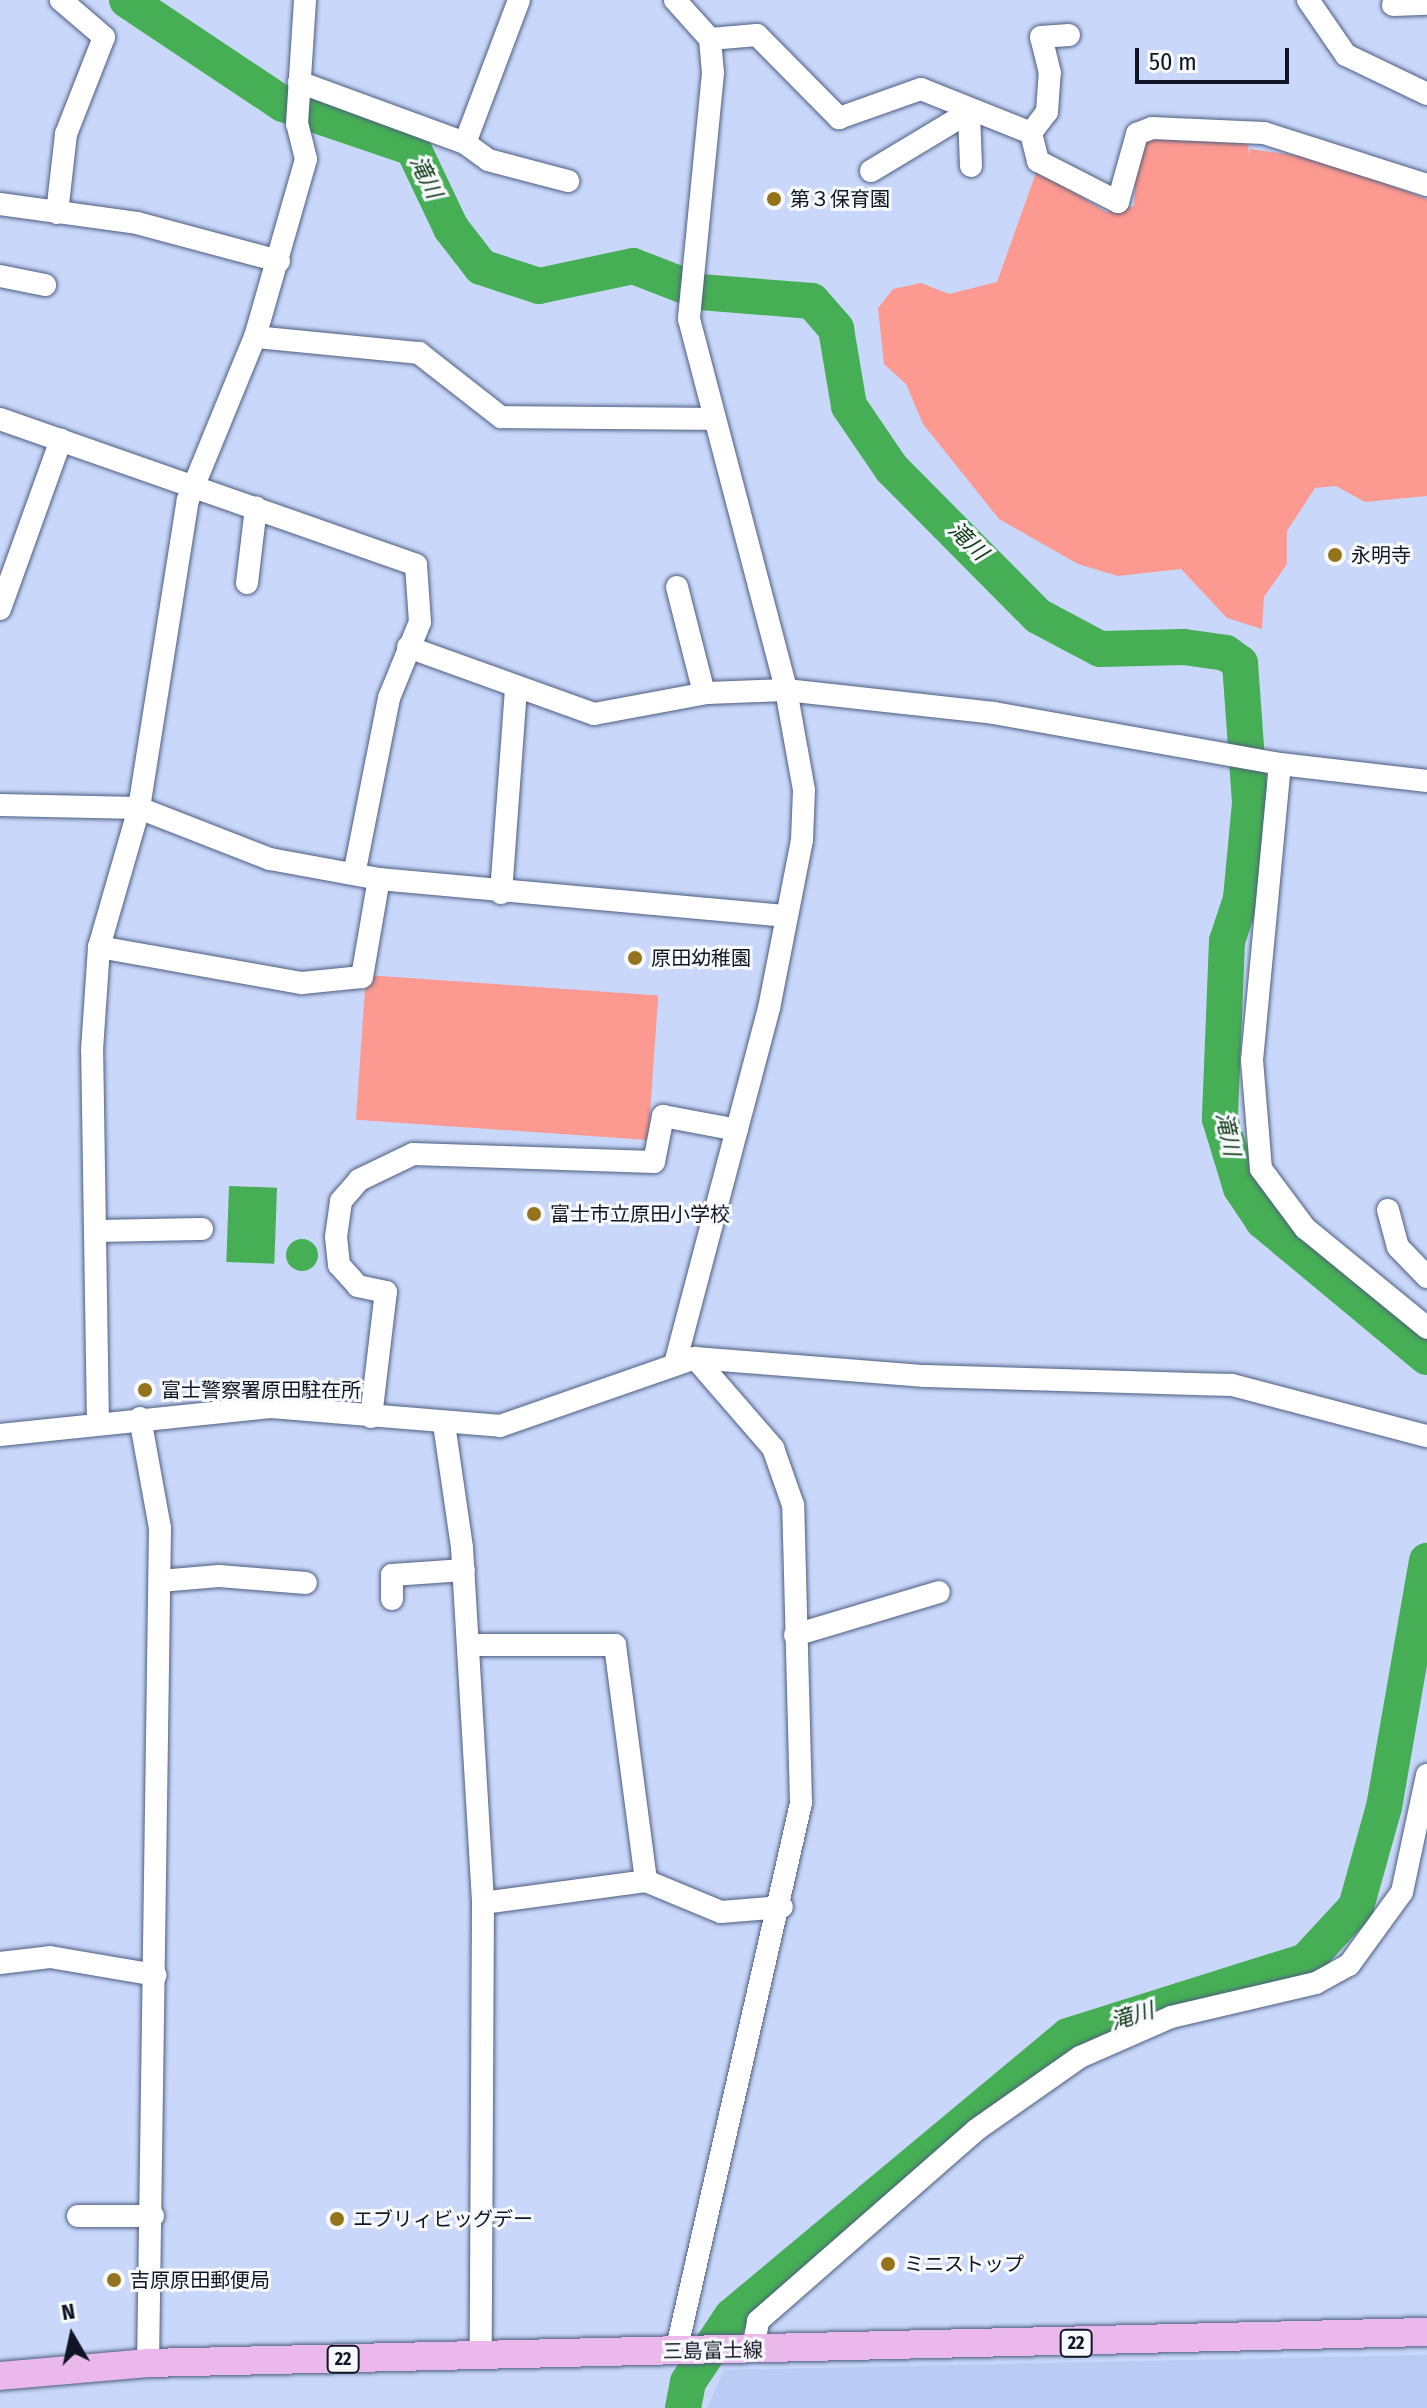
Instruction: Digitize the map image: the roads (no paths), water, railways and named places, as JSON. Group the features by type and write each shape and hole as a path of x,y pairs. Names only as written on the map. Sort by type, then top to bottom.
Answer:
{"main road":[{"name":"三島富士線","path":"0,2376 148,2363 1427,2332"}],"street":[{"path":"57,213 66,134 104,37 61,0"},
{"path":"98,1424 95,1231 99,947 139,808 188,500 197,487 255,337 306,159 297,124 305,0"},
{"path":"465,143 519,0"},
{"path":"675,0 710,39 712,131 689,319 786,690 804,790 784,916 686,1359"},
{"path":"1308,0 1346,55 1427,94"},
{"path":"1393,5 1427,4"},
{"path":"710,39 757,35 839,118 921,89 969,112 1031,133"},
{"path":"1031,133 1047,112 1050,73 1041,37 1069,35"},
{"path":"299,82 465,143 488,160 568,181"},
{"path":"969,112 971,166"},
{"path":"871,171 969,112"},
{"path":"1031,133 1038,161 1118,202 1137,134 1152,128 1264,133 1427,185"},
{"path":"0,204 137,223 279,261"},
{"path":"0,276 45,285"},
{"path":"255,337 419,353 501,417 713,419"},
{"path":"0,419 416,565 420,622 389,698 354,874"},
{"path":"0,609 61,440"},
{"path":"247,583 256,508"},
{"path":"677,587 704,693"},
{"path":"408,647 594,714 704,693 786,690 994,713 1280,764 1427,781"},
{"path":"501,893 516,687"},
{"path":"1280,764 1252,1060 1261,1169 1305,1228 1427,1328"},
{"path":"0,805 139,808 270,859 379,879 501,893 784,916"},
{"path":"99,947 302,983 362,977 379,879"},
{"path":"371,1417 386,1292 358,1286 339,1265 336,1237 341,1201 359,1180 413,1154 654,1162 663,1116 737,1130"},
{"path":"1388,1210 1398,1247 1427,1277"},
{"path":"95,1231 202,1229"},
{"path":"681,2352 782,1907 801,1803 793,1505 773,1448 686,1359"},
{"path":"0,1435 140,1418 271,1407 444,1424 537,1418 686,1359 925,1376 1232,1385 1427,1436"},
{"path":"140,1418 160,1528 153,2216 148,2363"},
{"path":"444,1424 464,1570 483,1903 481,2356"},
{"path":"392,1599 392,1575 464,1570"},
{"path":"160,1581 219,1576 306,1583"},
{"path":"795,1635 939,1592"},
{"path":"469,1645 615,1645 646,1881"},
{"path":"753,2350 758,2321 976,2130 1080,2057 1171,2017 1316,1983 1349,1965 1402,1892 1427,1775"},
{"path":"483,1903 646,1881 721,1912 782,1907"},
{"path":"0,1963 50,1957 155,1975"},
{"path":"78,2216 153,2216"}],"waterway":[{"name":"滝川","path":"127,0 283,104 413,148 451,228 481,267 539,286 633,266 700,292 812,301 836,329 849,406 892,469 1038,616 1100,649 1184,647 1226,653 1240,663 1250,803 1241,899 1227,941 1220,1119 1241,1188 1263,1221 1427,1357"},
{"name":"滝川","path":"683,2408 688,2382 732,2316 1068,2036 1306,1961 1356,1907 1384,1807 1427,1561"}],"place":[{"name":"第３保育園","path":"774,199"},
{"name":"永明寺","path":"1335,555"},
{"name":"原田幼稚園","path":"635,958"},
{"name":"富士市立原田小学校","path":"534,1214"},
{"name":"富士警察署原田駐在所","path":"145,1390"},
{"name":"エブリィビッグデー","path":"337,2219"},
{"name":"ミニストップ","path":"888,2264"},
{"name":"吉原原田郵便局","path":"114,2280"}]}
